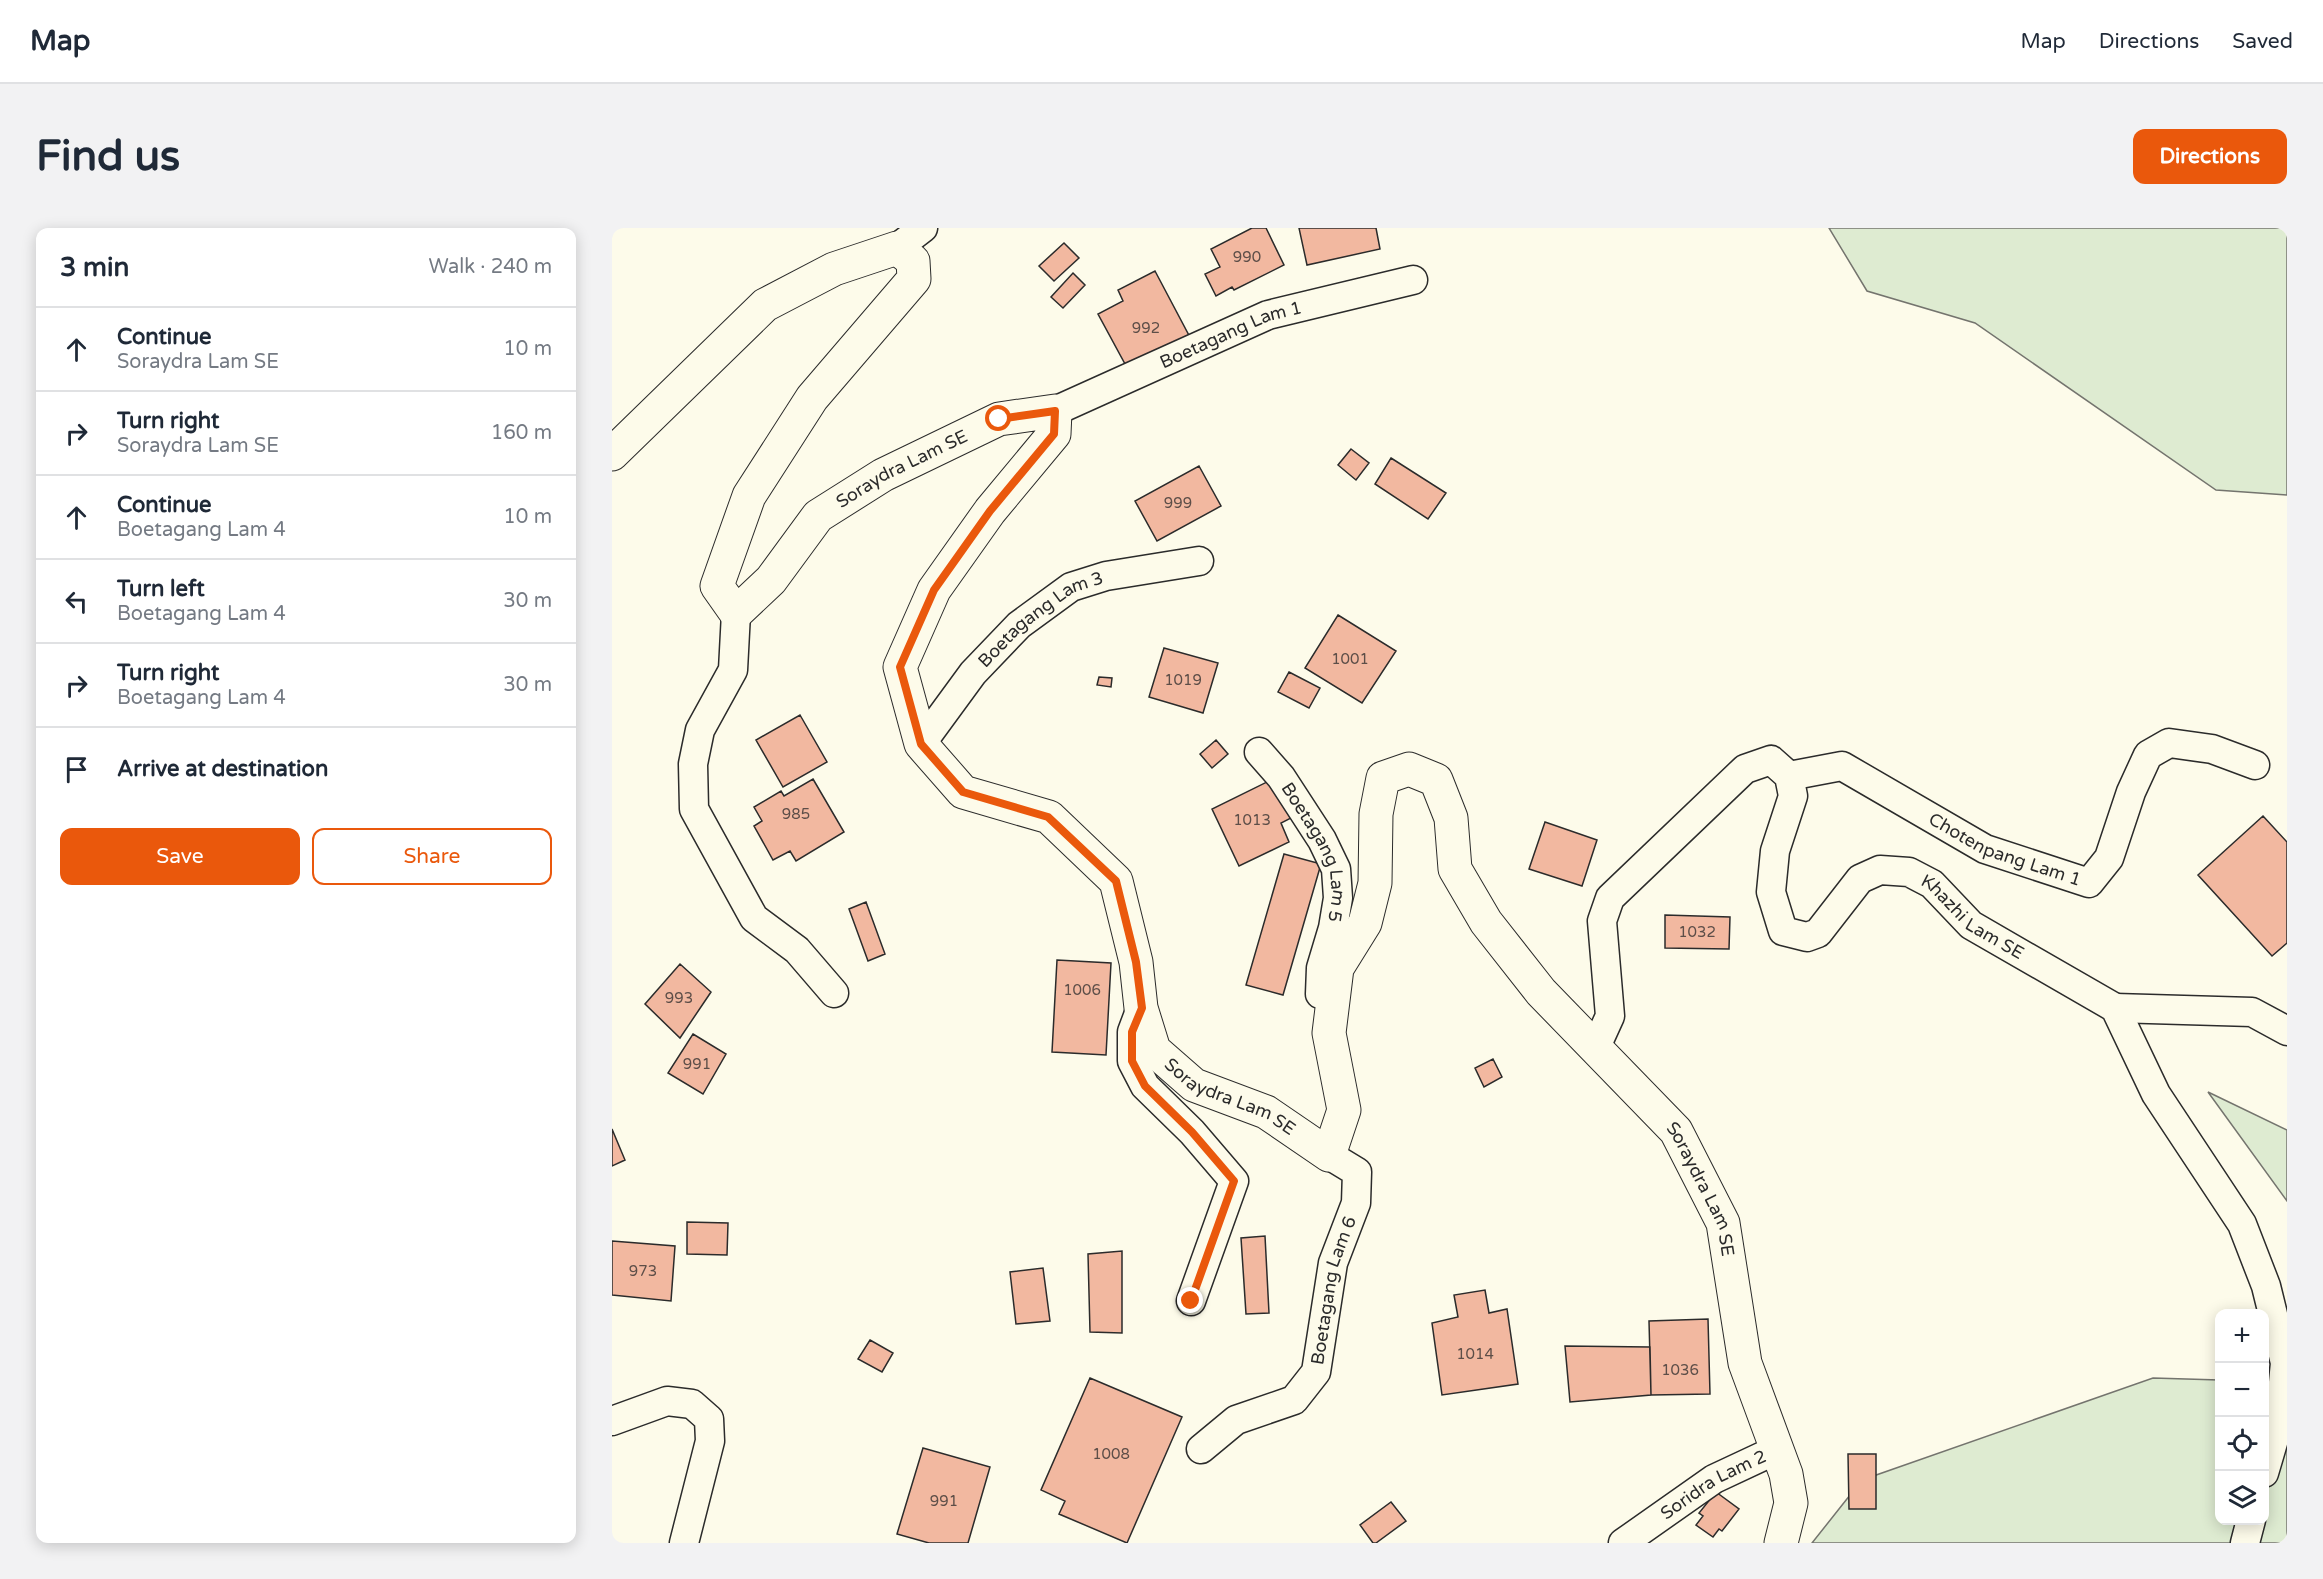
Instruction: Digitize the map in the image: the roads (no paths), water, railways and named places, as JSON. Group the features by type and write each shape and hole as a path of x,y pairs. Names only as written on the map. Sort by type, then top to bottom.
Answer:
{"street":[{"path":"612,454 765,304 834,269 897,248 923,228"},
{"path":"834,993 797,950 754,918 694,809 693,765 700,730 733,670 736,613 717,586 749,496 812,398 914,279 913,261 897,248"},
{"name":"Boetagang Lam 1","path":"1055,411 1268,315 1413,280"},
{"name":"Soraydra Lam SE","path":"736,613 771,580 818,516 873,481 999,419 1055,411 1054,434 990,511 934,590 900,667 921,744 963,792 1048,817 1116,881 1136,962 1142,1008 1154,1050 1194,1085 1266,1112 1329,1155 1344,1110 1329,1033 1337,968 1365,923 1376,883 1376,814 1383,778 1409,770 1436,780 1451,818 1455,869 1486,922 1541,992 1676,1131 1723,1223 1745,1363 1786,1474 1791,1503 1781,1543"},
{"name":"Boetagang Lam 3","path":"921,744 973,673 1019,625 1071,587 1106,576 1199,561"},
{"name":"Chotenpang Lam 1","path":"1789,776 1842,766 1984,849 2089,883 2109,858 2131,792 2148,755 2169,743 2212,749 2256,765"},
{"name":"Boetagang Lam 5","path":"1259,752 1281,777 1322,840 1336,869 1338,898 1334,928 1321,968 1320,1007 1329,1033"},
{"path":"1596,1049 1610,1016 1602,921 1610,898 1745,769 1771,760 1789,776"},
{"name":"Khazhi Lam SE","path":"1789,776 1793,796 1775,851 1771,892 1783,931 1807,937 1818,933 1860,879 1880,870 1909,872 1932,884 1971,925 2115,1008"},
{"path":"1142,1008 1132,1032 1132,1061 1145,1086 1192,1132 1234,1181 1191,1301"},
{"path":"2266,1471 2279,1422 2285,1363 2266,1286 2242,1224 2156,1094 2115,1008 2252,1012 2287,1031"},
{"name":"Boetagang Lam 6","path":"1201,1449 1236,1420 1294,1400 1316,1372 1333,1263 1356,1203 1357,1172 1329,1155"},
{"path":"612,1421 667,1401 692,1404 709,1419 710,1441 684,1543"},
{"name":"Soridra Lam 2","path":"1623,1543 1714,1479 1776,1450"},
{"path":"2245,1543 2250,1525"}]}
